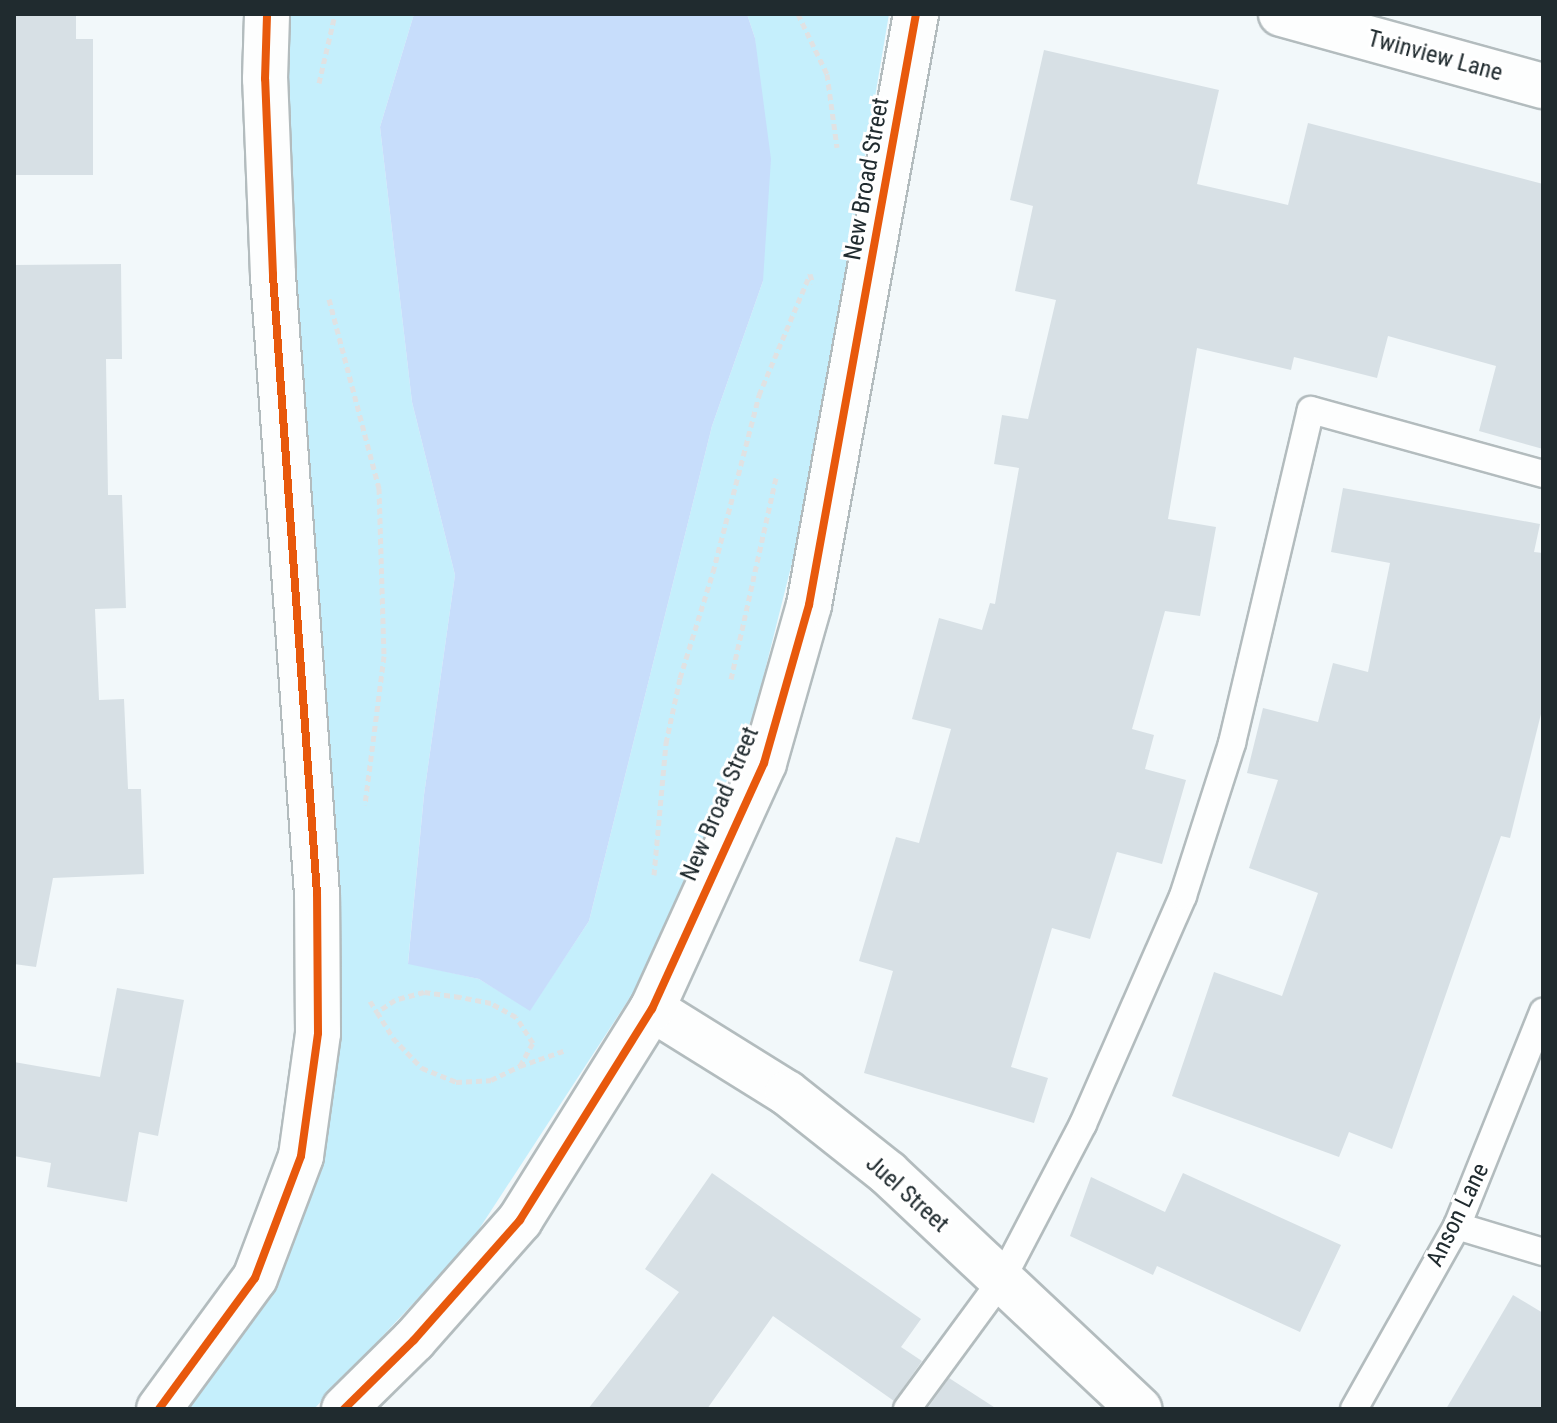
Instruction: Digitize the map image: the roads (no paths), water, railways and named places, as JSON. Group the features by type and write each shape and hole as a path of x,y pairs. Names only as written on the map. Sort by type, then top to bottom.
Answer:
{"street":[{"path":"159,1409 255,1278 301,1156 318,1033 317,894 273,275 265,79 267,14"},
{"name":"New Broad Street","path":"344,1409 414,1340 520,1220 652,1009 764,763 809,605 916,14"},
{"name":"Twinview Lane","path":"1281,14 1543,86"},
{"name":"Juel Street","path":"652,1009 787,1093 888,1173 1139,1409"}],"lane":[{"path":"907,1409 1001,1281 1083,1124 1183,896 1232,743 1311,410 1543,474"},
{"name":"Anson Lane","path":"1354,1409 1457,1226 1543,1012"},
{"path":"1457,1226 1543,1252"}]}
